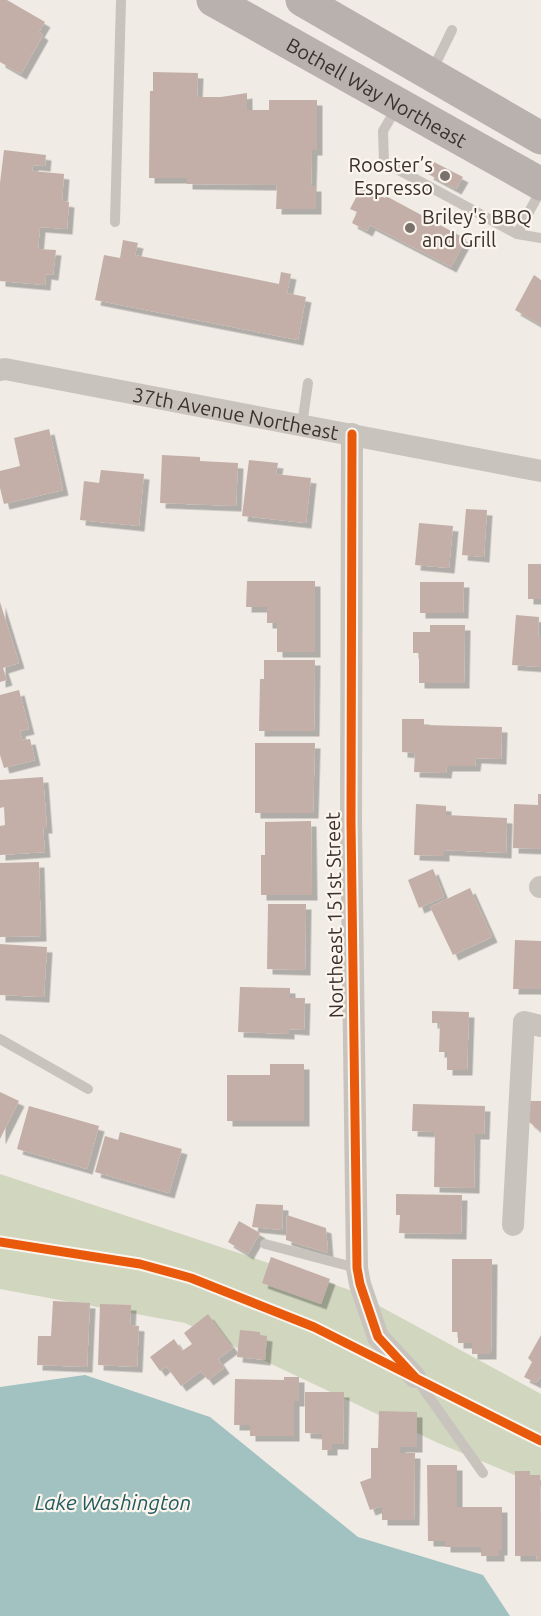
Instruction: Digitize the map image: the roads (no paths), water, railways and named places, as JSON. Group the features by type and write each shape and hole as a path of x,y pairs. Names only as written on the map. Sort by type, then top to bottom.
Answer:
{"main road":[{"name":"Bothell Way Northeast","path":"213,0 541,184"},
{"path":"254,0 262,5 266,0"},
{"name":"Bothell Way Northeast","path":"302,0 541,138"}],"street":[{"name":"37th Avenue Northeast","path":"0,370 5,369 541,471"},
{"name":"Northeast 151st Street","path":"352,434 351,822 357,1268 378,1337 415,1377"},
{"path":"513,1225 524,1022 541,1026"}],"lane":[{"path":"115,222 121,0"},
{"path":"430,74 452,30"},
{"path":"398,104 383,131 384,162 517,234 541,238"},
{"path":"517,234 541,190"},
{"path":"302,425 308,383"},
{"path":"0,1039 88,1089"},
{"path":"265,1244 357,1268"},
{"path":"415,1377 483,1473"}],"water":[{"name":"Lake Washington","path":"85,1375 210,1417 358,1537 483,1575 510,1616 0,1616 0,1387"}],"place":[{"name":"Rooster’s Espresso","path":"445,176"},
{"name":"Briley's BBQ and Grill","path":"410,228"}]}
